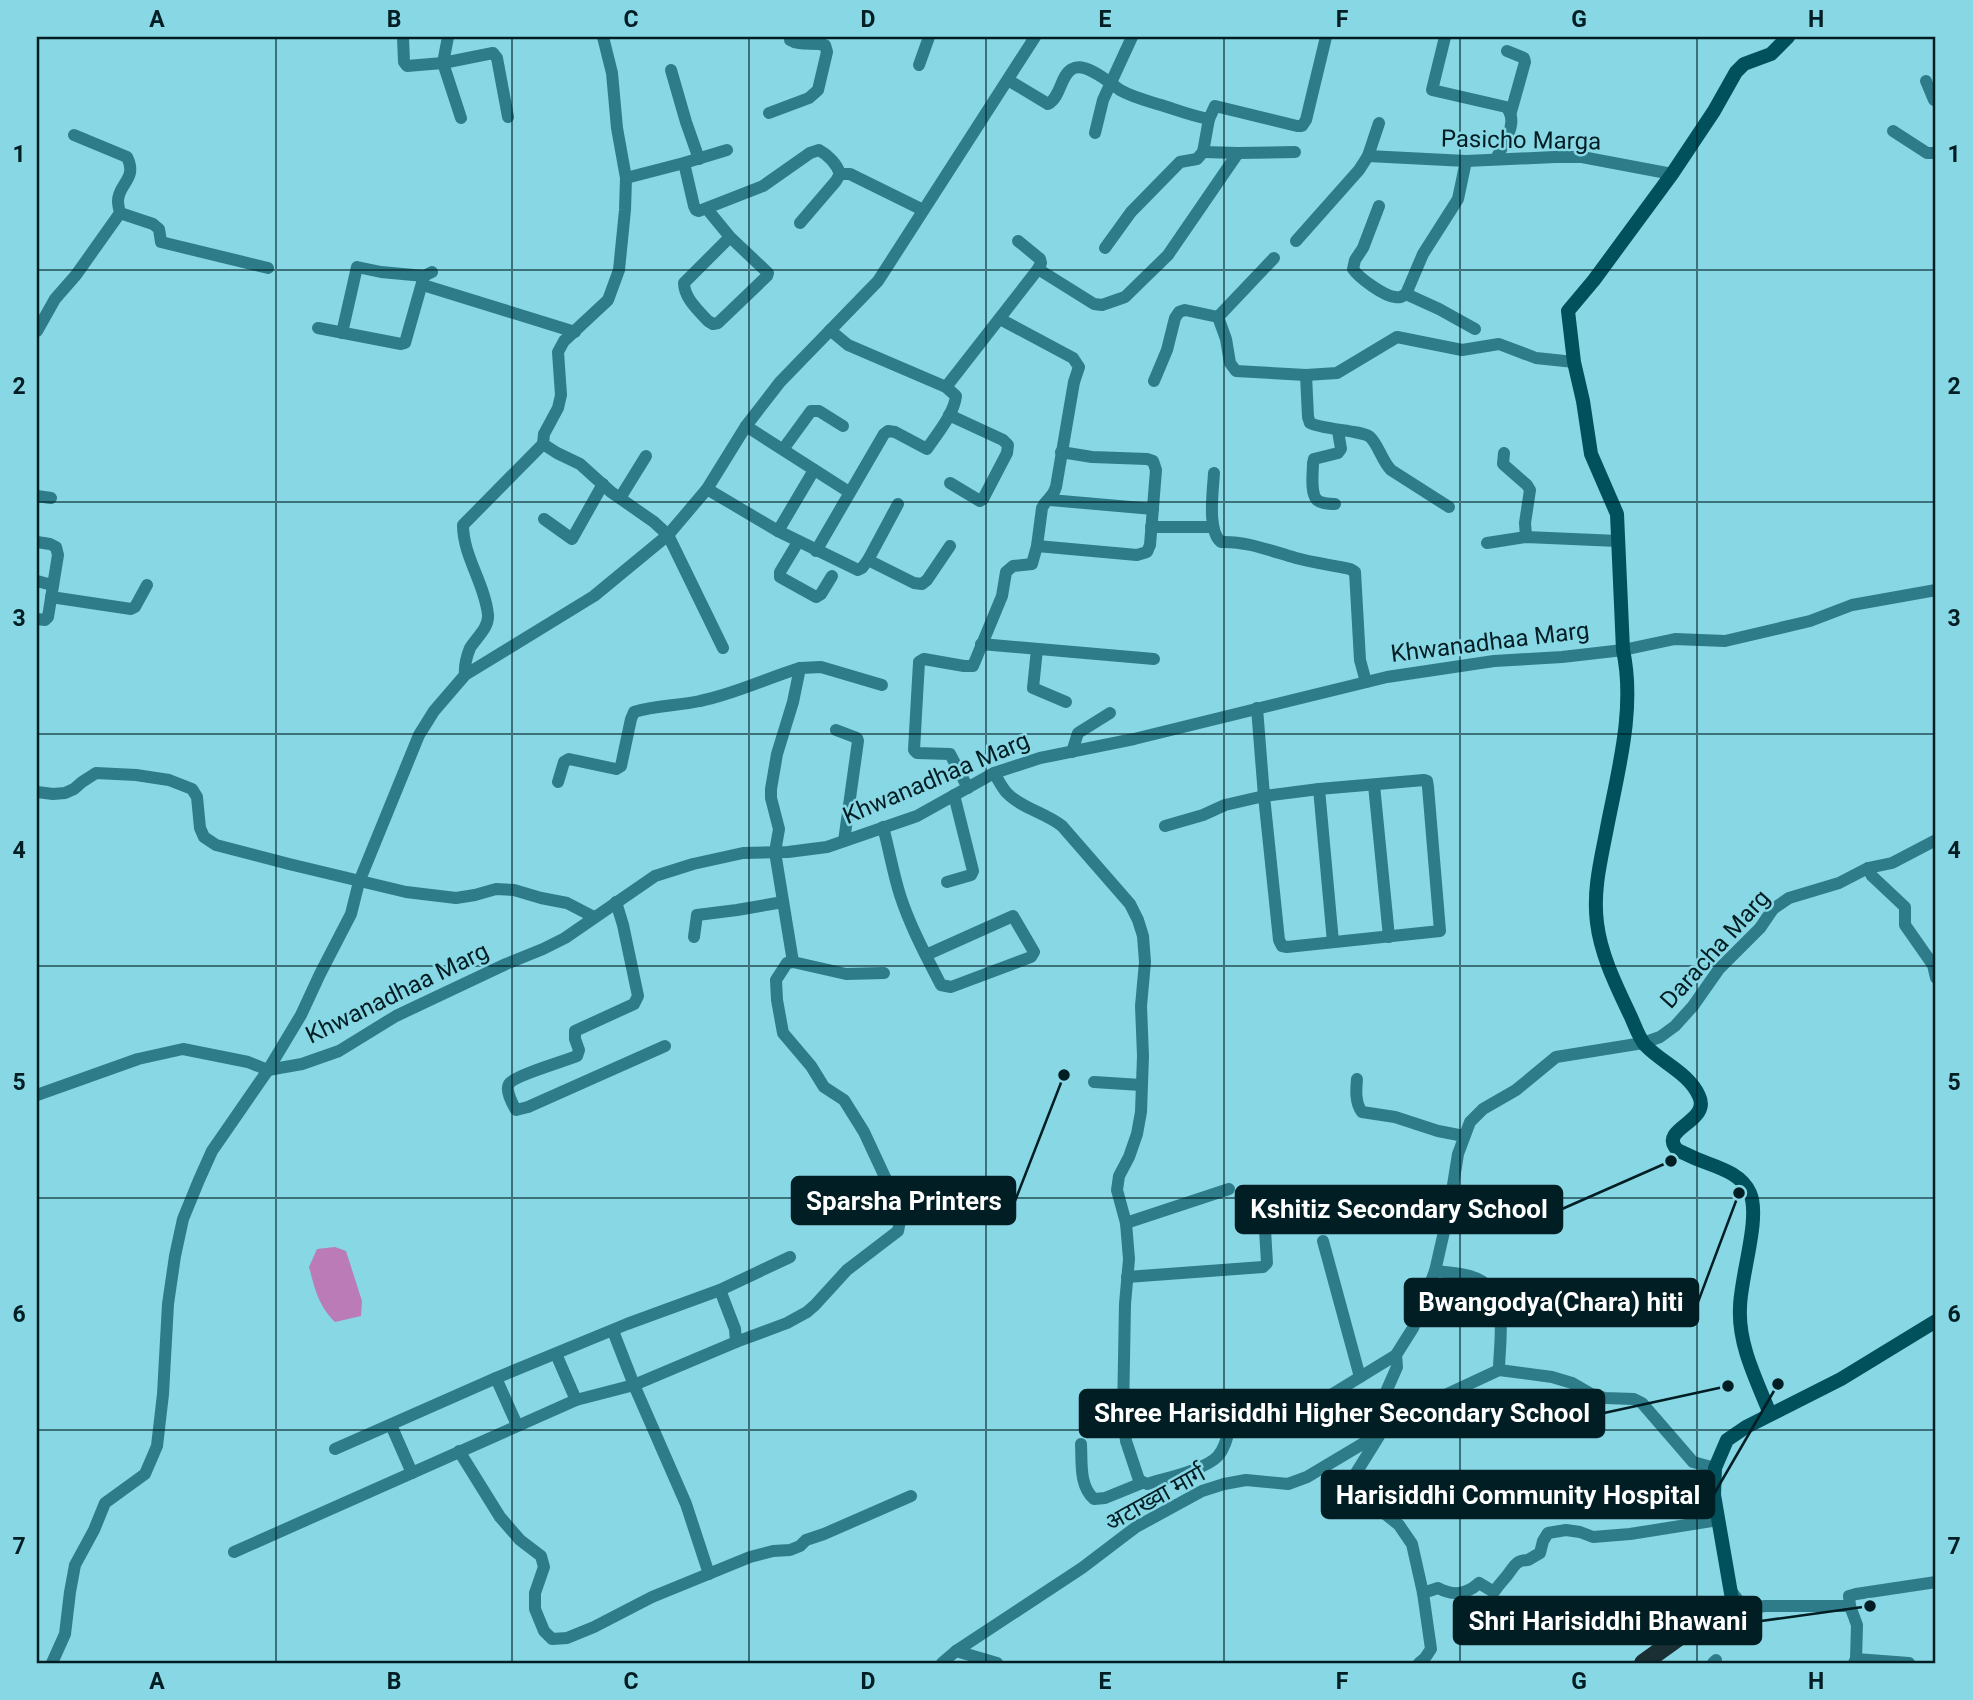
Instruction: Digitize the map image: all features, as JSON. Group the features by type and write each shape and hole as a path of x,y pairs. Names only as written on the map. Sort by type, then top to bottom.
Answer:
{"main road":[{"path":"1643,1663 1682,1635 1720,1613"}],"street":[{"path":"403,37 405,65 443,63 493,53 497,58 509,117"},
{"path":"448,37 443,63 461,118"},
{"path":"465,675 464,663 488,619 486,603 463,537 463,525 543,444 544,434 558,408 561,395 558,352 564,341 608,300 619,270 626,177 617,128 612,73 603,37"},
{"path":"769,113 809,98 818,89 823,75 827,52 825,46 818,43 794,43 790,37"},
{"path":"919,65 929,37"},
{"path":"52,1663 65,1634 75,1565 105,1503 145,1474 157,1446 168,1304 175,1256 183,1219 198,1180 212,1151 268,1070 301,1015 351,914 359,882 419,735 434,711 465,675 594,596 668,535 707,489 746,426 780,382 878,281 1035,37"},
{"path":"1095,133 1103,100 1132,37"},
{"path":"1105,248 1131,212 1180,162 1197,159 1203,152 1209,119 1215,106 1302,125 1306,120 1326,37"},
{"path":"1445,37 1432,90 1506,107 1511,111"},
{"name":"Khwanadhaa Marg","path":"1770,1415 1746,1354 1739,1310 1753,1215 1751,1195 1742,1180 1676,1149 1673,1140 1677,1130 1697,1115 1702,1105 1699,1095 1685,1077 1643,1044 1609,969 1596,922 1597,874 1629,698 1623,650 1616,514 1591,454 1574,362 1568,311 1672,174 1736,72 1744,64 1771,54 1788,37"},
{"path":"1496,159 1511,127 1511,111 1525,62 1521,56 1507,51"},
{"path":"1008,80 1048,104 1054,101 1068,73 1073,68 1080,67 1088,69 1123,92 1192,116 1209,119"},
{"path":"671,70 699,159"},
{"path":"1926,81 1936,101"},
{"path":"1296,241 1359,170 1368,156 1379,123"},
{"path":"1892,131 1927,153 1936,153"},
{"path":"37,329 55,299 76,275 120,213 117,199 131,173 131,164 127,157 74,135"},
{"path":"626,177 727,150"},
{"path":"684,163 696,210 699,211 763,186 810,153 819,150 834,162 839,174 800,223"},
{"path":"1203,152 1295,152"},
{"path":"1038,269 1094,304 1102,305 1125,297 1168,255 1238,153"},
{"name":"Pasicho Marga","path":"1368,156 1465,161 1582,157 1672,174"},
{"path":"1379,206 1353,269 1392,297 1399,298 1406,294 1423,254 1458,199 1465,161"},
{"path":"839,174 850,174 923,211"},
{"path":"707,209 730,237 768,273 726,316 713,324 688,296 684,283 730,237"},
{"path":"120,213 153,224 159,229 161,242 268,268"},
{"path":"946,387 1041,263 1040,259 1018,241"},
{"path":"1218,317 1274,258"},
{"path":"342,332 357,267 426,278 575,332"},
{"path":"318,328 405,344 426,278"},
{"path":"1406,294 1475,329"},
{"path":"1154,381 1167,350 1175,318 1180,312 1190,310 1218,317"},
{"path":"1218,317 1226,339 1230,363 1236,371 1306,375 1337,373 1397,337 1462,350 1499,344 1536,358 1574,362"},
{"path":"968,788 950,754 918,753 914,750 919,662 925,659 973,666 1002,596 1006,572 1013,566 1032,564 1042,508 1044,502 1053,496 1056,487 1079,367 1079,363 1073,358 1000,319"},
{"path":"816,551 884,434 888,431 895,432 928,449 956,396 946,387 848,345 830,330"},
{"path":"1306,375 1310,424 1368,435 1391,471 1450,508"},
{"path":"784,448 811,411 819,411 843,426"},
{"path":"948,415 1003,440 1008,445 1007,453 980,501 950,483"},
{"path":"746,426 849,492"},
{"path":"1335,505 1316,499 1313,463 1314,459 1319,457 1338,453 1341,449 1338,431"},
{"path":"543,444 580,464 668,535 723,648"},
{"path":"1037,546 1137,555 1147,552 1150,545 1156,470 1153,461 1061,452"},
{"path":"1504,453 1503,464 1530,490 1525,523 1526,537"},
{"path":"620,498 646,456"},
{"path":"778,531 814,470"},
{"path":"1214,474 1213,527 1221,542 1231,541 1263,547 1355,572 1360,660 1366,682"},
{"path":"544,519 572,539 603,484"},
{"path":"707,489 798,542 858,570 868,560 898,504"},
{"path":"37,496 51,498"},
{"path":"1049,500 1153,509"},
{"path":"1151,527 1213,527"},
{"path":"1487,543 1526,537 1618,541"},
{"path":"37,542 56,547 58,555 48,617 45,620 37,620"},
{"path":"798,542 780,572 780,577 816,597 821,594 832,576"},
{"path":"868,560 914,583 922,584 950,546"},
{"path":"37,581 52,591 131,609 135,607 147,585"},
{"path":"1623,650 1675,639 1725,641 1810,621 1852,605 1936,590"},
{"path":"981,644 1154,659"},
{"path":"1037,649 1033,688 1066,702"},
{"name":"Khwanadhaa Marg","path":"268,1070 302,1064 339,1051 396,1016 565,938 655,876 680,868 743,853 805,851 827,847 917,816 994,773 1040,758 1134,739 1366,682 1494,661 1623,650"},
{"path":"558,782 564,762 569,760 616,769 621,766 634,712 699,702 800,668 821,667 883,685"},
{"path":"793,962 775,852 779,829 771,789 777,754 800,668"},
{"path":"1165,826 1203,815 1225,805 1264,796 1424,779 1429,787 1440,931 1282,946 1279,940 1264,796 1257,708"},
{"path":"1072,752 1078,733 1110,713"},
{"path":"836,730 857,737 858,741 844,841"},
{"path":"37,792 65,793 96,773 169,780 192,789 197,797 200,828 204,837 216,845 406,892 456,898 496,889 514,890 567,903 594,917"},
{"path":"994,773 1007,793 1062,826 1130,904 1143,936 1141,1112 1137,1133 1119,1176 1117,1190 1126,1223 1129,1259 1125,1304 1123,1415 1126,1440 1142,1483"},
{"path":"1374,785 1389,937"},
{"path":"1319,789 1333,942"},
{"path":"947,882 971,875 973,871 954,795"},
{"path":"883,827 900,895 926,955 941,985 951,987 1031,957 1034,952 1013,916 926,955"},
{"name":"Daracha Marg","path":"1643,1044 1660,1037 1675,1026 1719,969 1760,928 1773,909 1789,898 1839,883 1868,868 1892,863 1936,839"},
{"path":"1868,868 1872,876 1905,907 1905,925 1933,965 1936,978"},
{"path":"616,902 638,996 636,1001 575,1031 579,1050 577,1056 527,1073 510,1082 508,1090 514,1108 516,1111 528,1107 665,1046"},
{"path":"694,937 695,918 701,913 783,902"},
{"path":"234,1552 517,1425 576,1400 634,1385 787,1323 816,1305 847,1270 898,1231 900,1221 897,1203 879,1163 844,1100 824,1087 811,1066 783,1033 776,980 787,963 793,962 846,974 884,973"},
{"path":"1081,1444 1083,1477 1088,1494 1094,1499 1105,1498 1142,1483 1147,1484 1208,1463 1219,1455 1226,1440 1231,1417 1241,1406 1255,1400 1308,1403 1321,1401 1396,1355 1413,1328 1435,1271 1458,1154 1470,1122 1483,1109 1516,1090 1556,1057 1643,1044"},
{"path":"37,1095 138,1059 183,1049 248,1062 268,1070"},
{"path":"1357,1079 1356,1092 1362,1112 1395,1117 1464,1136"},
{"path":"1094,1082 1141,1085"},
{"path":"1126,1223 1229,1189"},
{"path":"1127,1278 1263,1267 1267,1263 1264,1213"},
{"path":"1323,1241 1360,1377"},
{"path":"335,1449 496,1378 720,1290 790,1257"},
{"path":"1435,1271 1474,1278 1483,1283 1491,1293 1499,1307 1501,1324 1499,1370 1552,1377 1605,1398 1634,1399 1642,1403 1693,1462 1715,1468"},
{"path":"720,1290 735,1329 736,1342"},
{"path":"1735,1637 1720,1613 1730,1606 1732,1599 1714,1495 1715,1468 1727,1440 1746,1427 1841,1379 1936,1321"},
{"path":"613,1331 687,1504 709,1574"},
{"path":"556,1354 576,1400"},
{"path":"1396,1355 1396,1367 1380,1410 1386,1430 1356,1472 1352,1482 1355,1495 1399,1525 1412,1544 1431,1649 1419,1663"},
{"name":"अटाख्वा मार्ग","path":"942,1663 1082,1568 1136,1527 1202,1491 1246,1480 1288,1484 1307,1477 1441,1397 1499,1370"},
{"path":"496,1378 517,1425"},
{"path":"391,1425 412,1473"},
{"path":"459,1451 499,1517 520,1540 541,1556 544,1567 535,1592 535,1609 544,1631 552,1639 567,1638 652,1597 773,1550 790,1550 806,1540 911,1496"},
{"path":"1194,1469 1202,1491"},
{"path":"1423,1594 1438,1588 1448,1593 1470,1591 1479,1583 1494,1592 1515,1563 1541,1553 1549,1533 1566,1530 1593,1537 1646,1533 1667,1527 1718,1520"},
{"path":"1909,1663 1856,1661 1857,1625 1849,1596 1936,1582"},
{"path":"1731,1591 1745,1609 1765,1606 1850,1606"},
{"path":"956,1651 997,1663"}],"shaded area":[{"path":"335,1247 346,1251 362,1301 361,1316 335,1322 321,1303 309,1267 317,1249"}],"place":[{"name":"Sparsha Printers","path":"1064,1075"},
{"name":"Kshitiz Secondary School","path":"1671,1161"},
{"name":"Bwangodya(Chara) hiti","path":"1739,1193"},
{"name":"Harisiddhi Community Hospital","path":"1778,1384"},
{"name":"Shree Harisiddhi Higher Secondary School","path":"1728,1386"},
{"name":"Shri Harisiddhi Bhawani","path":"1870,1606"}]}
